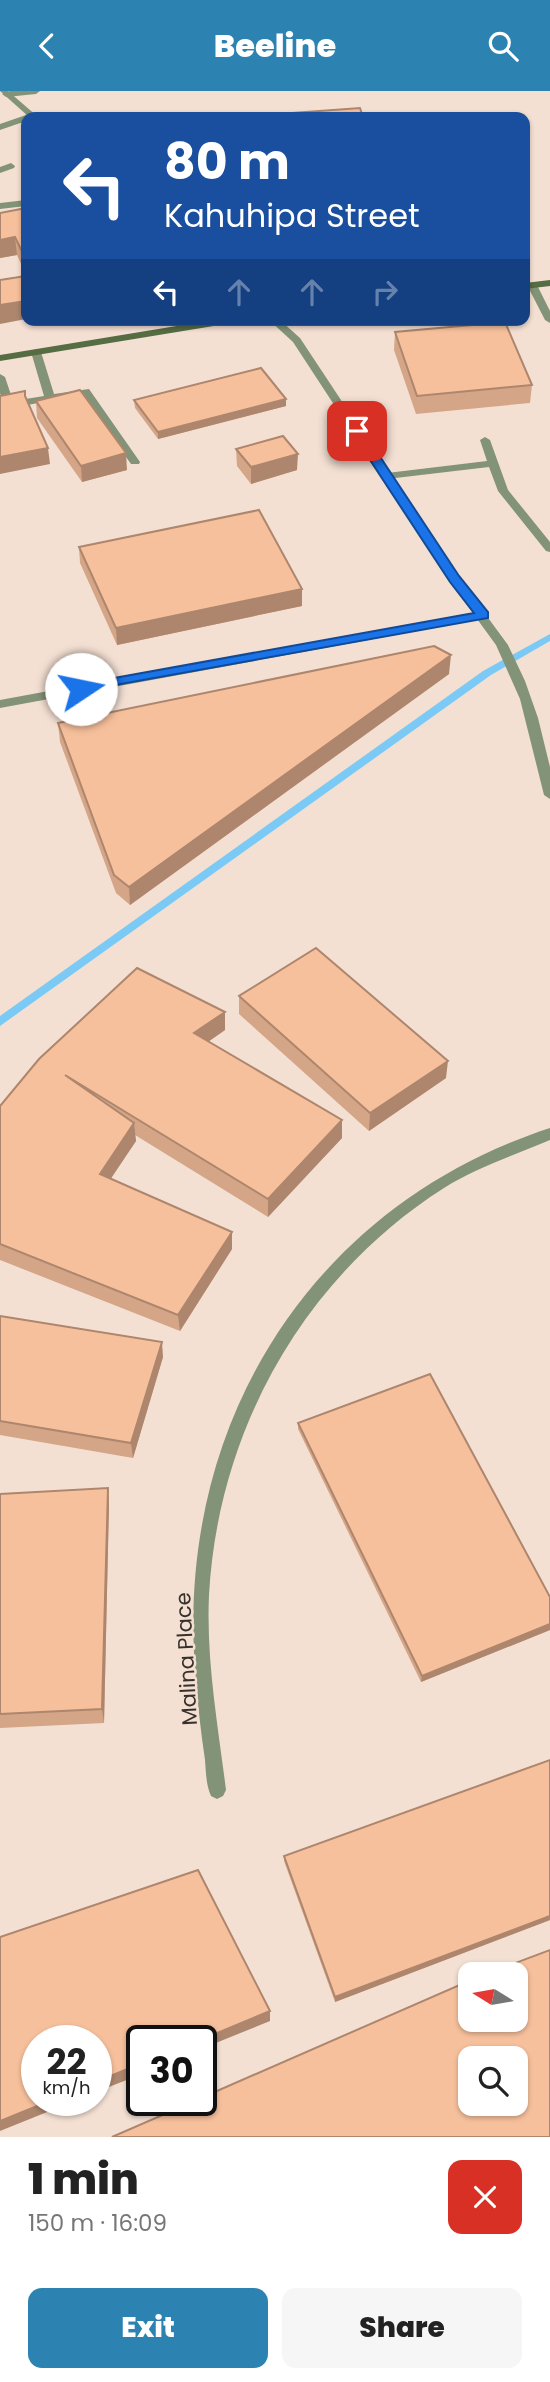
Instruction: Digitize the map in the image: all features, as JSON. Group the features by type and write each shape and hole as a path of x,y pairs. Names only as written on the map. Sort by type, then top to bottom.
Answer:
{"main road":[{"path":"530,285 550,283"},
{"path":"0,358 195,326"}],"street":[{"path":"3,93 36,91"},
{"path":"3,93 25,112"},
{"path":"0,127 21,120"},
{"path":"0,170 11,166"},
{"path":"0,206 21,204"},
{"path":"530,288 550,320"},
{"path":"281,326 297,340 454,579 483,615 503,647 526,699 550,796"},
{"path":"36,352 50,398"},
{"path":"0,377 4,407 85,391 135,462"},
{"path":"485,440 503,491 550,549"},
{"path":"387,476 493,463"},
{"path":"0,704 483,615"},
{"name":"Malina Place","path":"217,1790 204,1675 201,1595 209,1520 228,1449 253,1386 289,1325 337,1269 392,1217 440,1183 550,1134"}],"building":[{"path":"360,108 361,112 305,112"},
{"path":"21,209 21,250 15,237 0,240 0,213"},
{"path":"21,277 21,302 0,305 0,280"},
{"path":"461,326 507,326 532,385 417,396 395,332"},
{"path":"261,368 286,399 158,432 134,400"},
{"path":"80,390 126,453 81,466 36,401"},
{"path":"25,391 48,448 0,457 0,396"},
{"path":"283,436 298,454 251,467 236,449"},
{"path":"259,510 302,589 116,628 79,547"},
{"path":"434,646 451,655 129,887 114,875 58,723"},
{"path":"316,948 448,1061 370,1113 239,996"},
{"path":"137,968 225,1012 194,1033 342,1120 268,1199 65,1075 134,1123 100,1174 232,1232 178,1315 0,1244 0,1106 39,1059"},
{"path":"0,1316 162,1342 131,1443 0,1421"},
{"path":"430,1374 550,1597 550,1624 422,1676 298,1423"},
{"path":"108,1488 102,1709 0,1714 0,1494"},
{"path":"550,1760 550,1916 335,1997 284,1856"},
{"path":"198,1870 270,2011 217,2033 217,2025 126,2025 126,2070 112,2075 112,2025 21,2025 21,2113 0,2121 0,1937"},
{"path":"550,1950 550,2137 112,2137 160,2116 217,2116 217,2091 458,1986 458,2032 528,2032 528,1962 518,1962"}],"waterway":[{"path":"0,1022 487,673 550,637"}],"route":[{"path":"81,689 483,615 454,579 357,431"}]}
